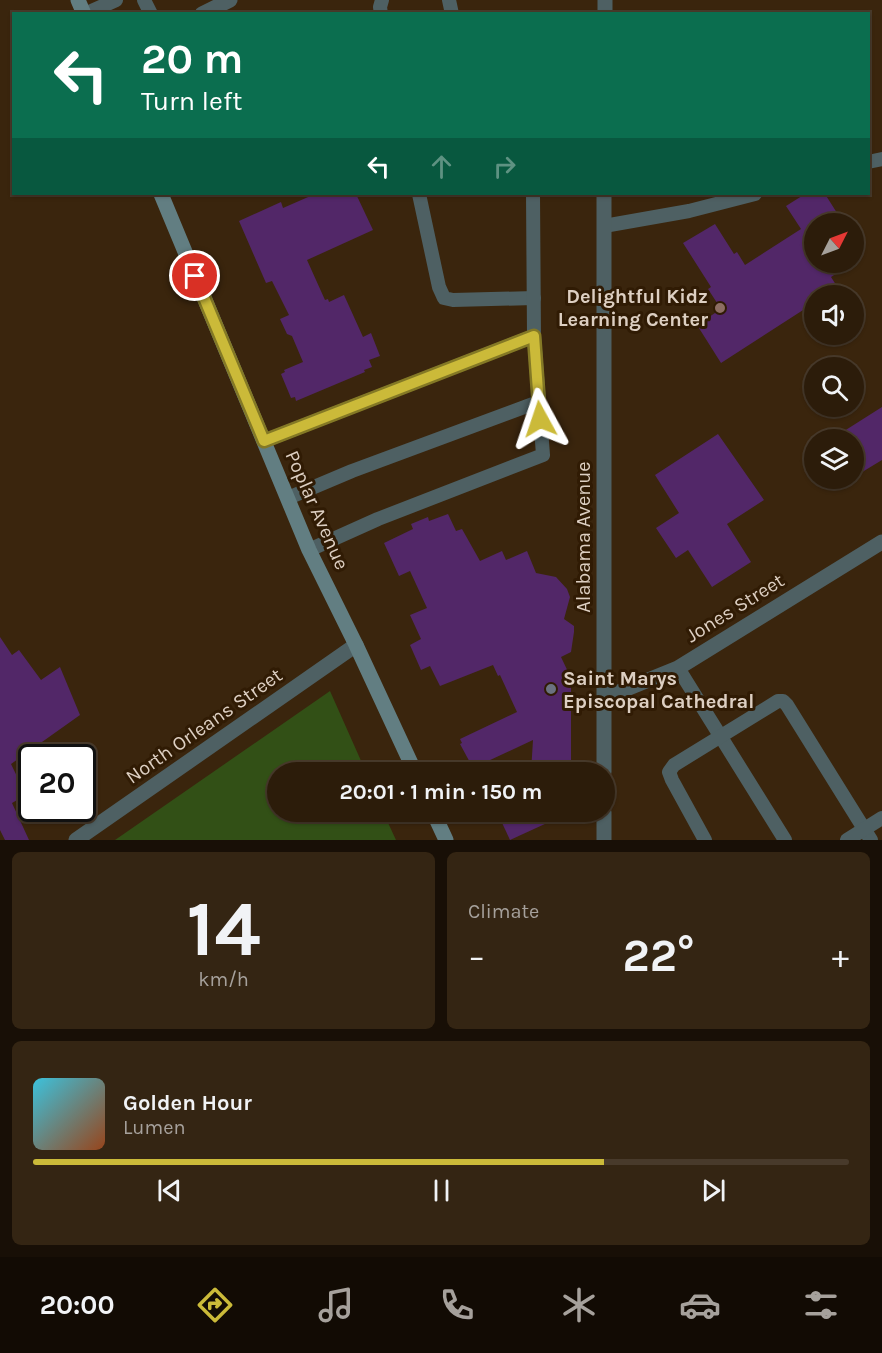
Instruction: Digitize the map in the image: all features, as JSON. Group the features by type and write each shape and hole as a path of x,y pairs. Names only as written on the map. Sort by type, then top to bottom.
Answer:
{"main road":[{"name":"Poplar Avenue","path":"161,195 309,550 357,645 410,762"},
{"path":"438,822 446,840"}],"street":[{"path":"206,12 230,0"},
{"name":"Alabama Avenue","path":"604,195 604,762"},
{"name":"Jones Street","path":"604,698 678,668 882,542"},
{"name":"North Orleans Street","path":"76,840 357,645"},
{"path":"604,822 604,840"}],"lane":[{"path":"89,12 116,0"},
{"path":"419,195 439,287 444,298 453,300 534,298"},
{"path":"309,550 378,519 543,454 534,336 533,195"},
{"path":"604,226 689,212 751,195"},
{"path":"264,441 534,336"},
{"path":"288,498 352,471 538,402"},
{"path":"678,668 785,840"},
{"path":"705,840 669,772 674,765 778,701 783,701 867,835"},
{"path":"847,840 867,835 882,818"}],"green space":[{"path":"330,691 362,762 267,762 267,822 388,822 396,840 115,840"}],"building":[{"path":"313,195 356,195 373,230 307,260 325,300 328,299 329,302 344,295 363,337 371,333 380,356 369,360 372,367 364,370 365,372 296,401 295,397 291,398 281,374 285,372 284,370 303,362 292,336 287,334 280,319 289,315 272,281 266,283 239,221 281,202 283,208"},
{"path":"803,195 826,195 837,213 804,213 804,273 837,273 831,277 836,285 804,285 804,309 721,363 697,325 721,309 708,289 711,287 683,243 715,224 734,254 737,252 745,265 801,229 786,206"},
{"path":"882,407 882,460 864,471 864,429 847,429"},
{"path":"718,434 764,500 727,524 751,562 712,587 688,550 676,558 656,528 679,513 655,475"},
{"path":"448,514 456,531 462,529 480,561 502,551 506,560 527,551 536,573 556,577 567,589 570,597 564,619 574,626 574,632 571,652 561,657 571,678 571,762 532,762 533,740 486,762 470,762 460,744 462,743 460,739 517,712 493,665 440,686 430,666 421,670 410,645 421,639 410,615 427,608 410,571 399,576 384,543 413,529 411,524 428,517 429,521"},
{"path":"0,637 12,655 19,650 41,680 60,667 80,715 39,744 18,744 18,759 11,764 18,778 18,800 12,803 18,822 21,822 29,840 5,840 0,830"},
{"path":"502,822 549,822 510,840"}],"place":[{"name":"Delightful Kidz Learning Center","path":"720,308"},
{"name":"Saint Marys Episcopal Cathedral","path":"551,689"}],"route":[{"path":"195,276 264,441 534,336 540,419"}]}
